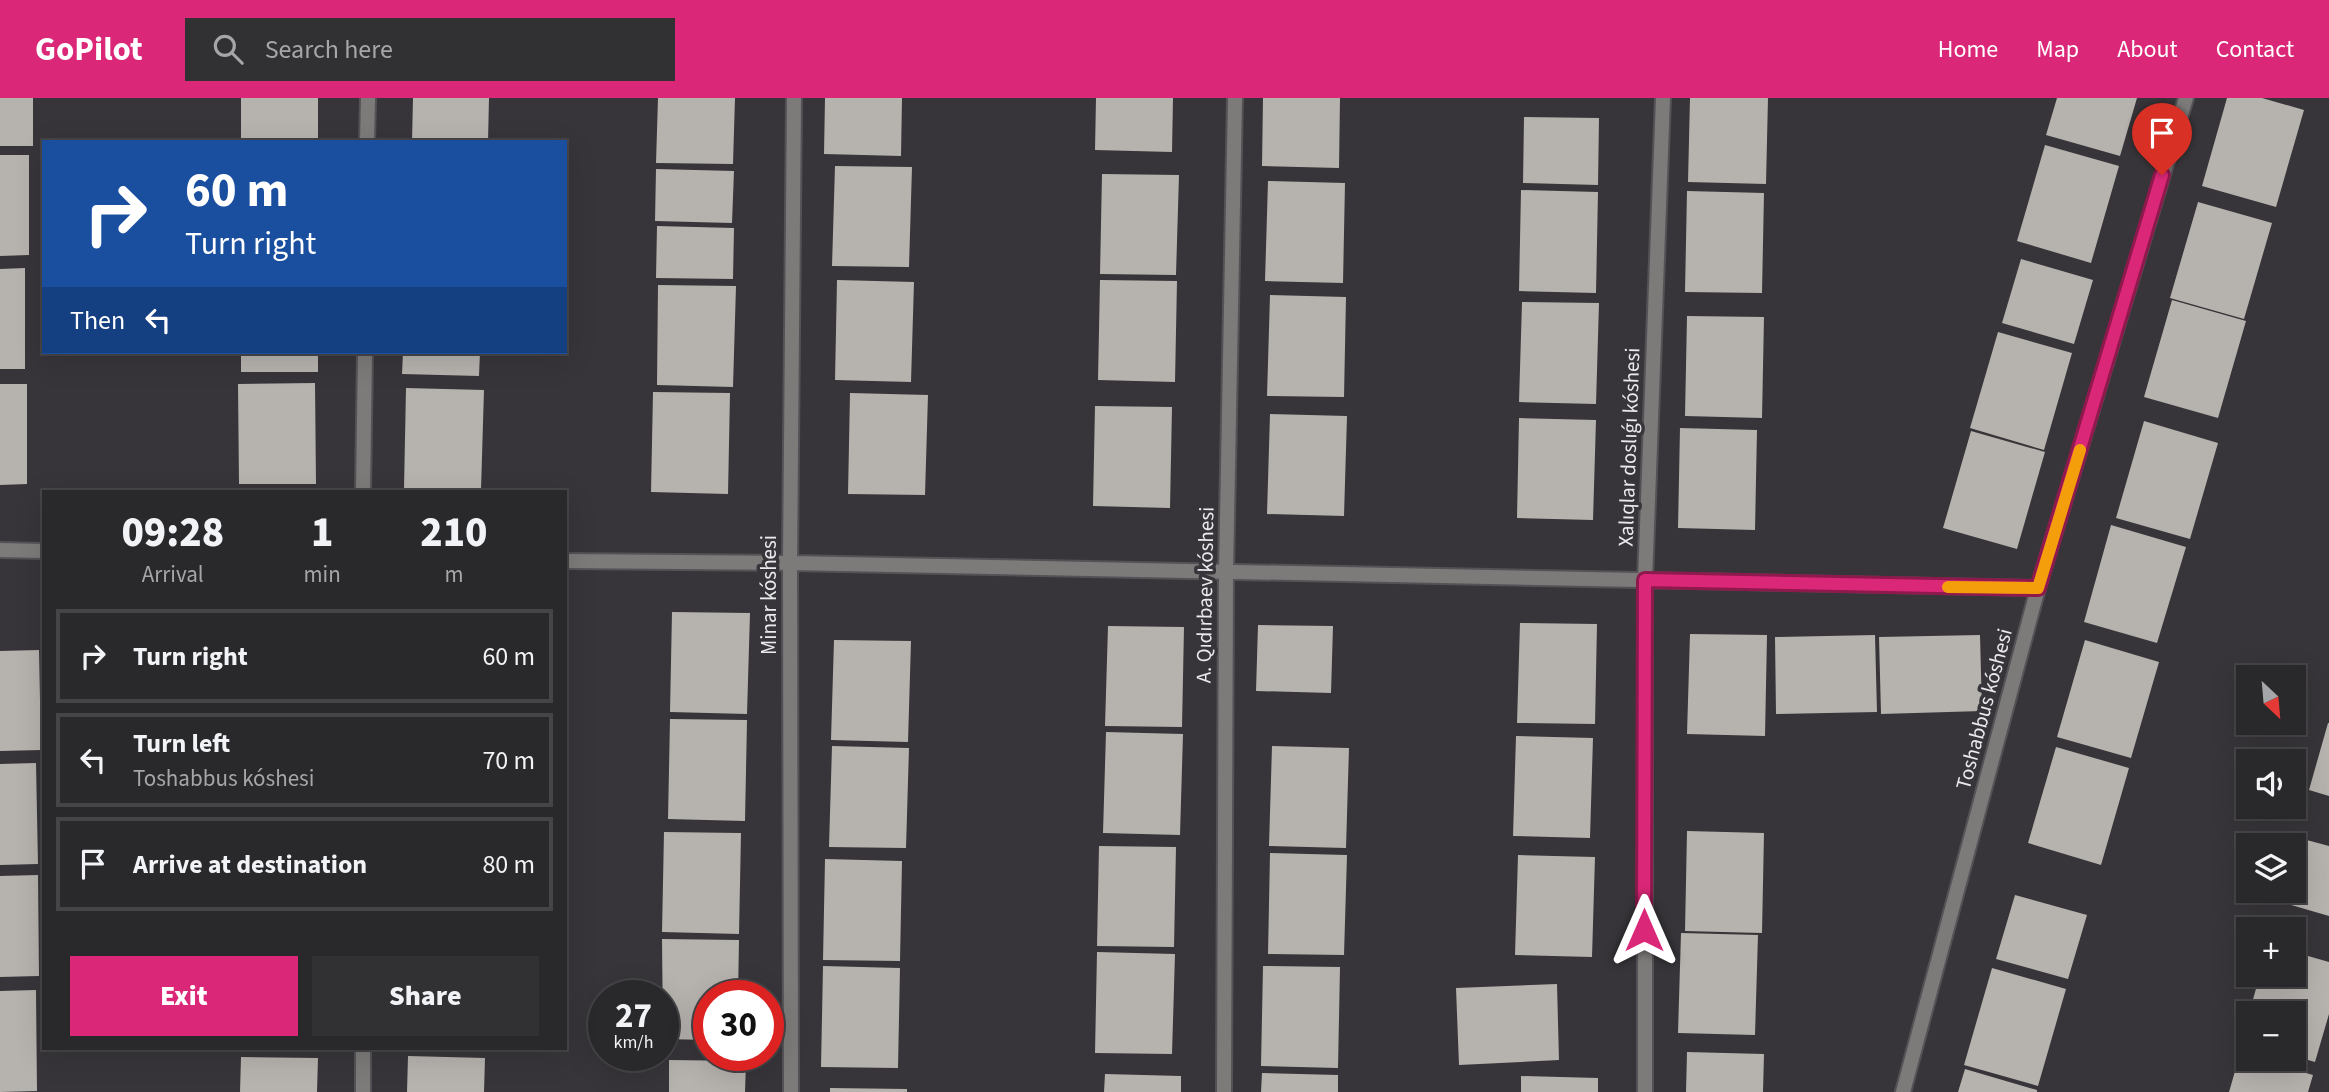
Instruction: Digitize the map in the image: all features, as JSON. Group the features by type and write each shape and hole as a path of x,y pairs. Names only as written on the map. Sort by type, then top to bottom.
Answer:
{"street":[{"path":"367,140 368,98"},
{"name":"Minar kóshesi","path":"791,1092 790,563 794,98"},
{"name":"A. Qıdırbaev kóshesi","path":"1224,1092 1226,572 1235,98"},
{"name":"Xalıqlar doslıǵı kóshesi","path":"1644,1092 1645,580 1663,98"},
{"name":"Toshabbus kóshesi","path":"1903,1092 2038,588 2186,98"},
{"path":"363,490 365,354"},
{"path":"0,550 42,551"},
{"path":"567,561 790,563 2038,588"},
{"path":"363,1050 363,1092"}],"building":[{"path":"0,98 33,98 33,146 0,146"},
{"path":"241,98 318,98 318,140 241,140"},
{"path":"413,98 489,98 488,140 412,140"},
{"path":"658,98 735,98 733,164 656,163"},
{"path":"825,98 902,98 901,156 824,154"},
{"path":"1096,98 1173,98 1172,152 1095,150"},
{"path":"1263,98 1340,98 1339,168 1262,166"},
{"path":"1690,98 1768,98 1766,184 1688,182"},
{"path":"2057,98 2137,98 2120,156 2046,135"},
{"path":"2227,98 2262,98 2304,110 2276,207 2202,186"},
{"path":"1524,117 1599,118 1598,185 1523,183"},
{"path":"2045,145 2119,166 2091,263 2017,241"},
{"path":"0,155 29,155 29,255 0,256"},
{"path":"835,166 912,167 909,267 832,266"},
{"path":"656,169 734,171 732,223 655,221"},
{"path":"1102,174 1179,175 1176,275 1100,274"},
{"path":"1268,181 1345,183 1343,283 1265,281"},
{"path":"1521,190 1598,192 1596,293 1519,291"},
{"path":"1687,191 1764,193 1762,293 1685,292"},
{"path":"2198,202 2272,223 2244,319 2170,298"},
{"path":"657,226 734,228 733,279 656,278"},
{"path":"2021,259 2093,280 2074,344 2002,323"},
{"path":"25,268 25,369 0,369 0,269"},
{"path":"837,280 914,282 911,382 835,380"},
{"path":"1100,280 1177,281 1175,382 1098,380"},
{"path":"658,285 736,286 733,387 657,385"},
{"path":"1270,295 1346,297 1344,397 1267,396"},
{"path":"2172,300 2246,321 2218,418 2144,397"},
{"path":"1522,302 1599,303 1596,404 1519,402"},
{"path":"1687,316 1764,317 1762,418 1685,416"},
{"path":"1998,332 2072,353 2044,450 1970,428"},
{"path":"241,354 318,354 318,372 241,372"},
{"path":"403,354 480,354 479,376 402,374"},
{"path":"315,383 316,484 239,484 238,384"},
{"path":"0,384 27,384 27,484 0,485"},
{"path":"406,388 484,390 481,490 404,489"},
{"path":"653,392 730,393 728,494 651,492"},
{"path":"850,393 928,395 925,495 848,494"},
{"path":"1095,406 1172,407 1170,508 1093,506"},
{"path":"1270,414 1347,416 1344,516 1267,514"},
{"path":"1519,418 1596,420 1593,520 1517,518"},
{"path":"2144,421 2218,443 2190,539 2116,518"},
{"path":"1680,428 1757,430 1755,530 1678,528"},
{"path":"1971,431 2045,452 2017,549 1943,528"},
{"path":"2111,525 2186,547 2157,643 2084,622"},
{"path":"672,612 750,613 747,714 670,712"},
{"path":"1520,623 1597,624 1595,724 1517,723"},
{"path":"1258,625 1333,626 1331,693 1256,691"},
{"path":"1108,626 1184,627 1182,727 1105,726"},
{"path":"1690,634 1767,635 1765,736 1687,734"},
{"path":"1875,635 1877,712 1776,714 1775,637"},
{"path":"1980,635 1982,711 1881,714 1879,637"},
{"path":"834,640 911,641 908,742 831,740"},
{"path":"2085,640 2159,662 2131,758 2057,737"},
{"path":"39,650 41,750 0,751 0,651"},
{"path":"670,719 747,720 745,821 668,819"},
{"path":"2329,723 2329,796 2309,790"},
{"path":"1106,732 1183,734 1180,835 1103,833"},
{"path":"1516,736 1593,738 1590,838 1513,836"},
{"path":"832,746 909,748 906,848 829,847"},
{"path":"1272,746 1349,748 1346,848 1269,846"},
{"path":"2056,747 2129,768 2101,865 2028,843"},
{"path":"36,763 38,864 0,865 0,764"},
{"path":"1687,831 1764,833 1762,933 1685,931"},
{"path":"664,832 741,833 739,934 662,932"},
{"path":"2306,840 2329,846 2329,916 2284,903 2306,903"},
{"path":"1099,846 1176,847 1174,947 1097,946"},
{"path":"1270,853 1347,855 1344,955 1268,954"},
{"path":"1518,855 1595,857 1592,957 1515,955"},
{"path":"825,859 902,861 900,961 823,960"},
{"path":"38,875 39,976 0,977 0,876"},
{"path":"2015,895 2087,915 2068,979 1996,959"},
{"path":"1681,933 1758,935 1755,1035 1678,1033"},
{"path":"662,939 739,940 738,980 693,980 693,1040 679,1039 679,980 662,980"},
{"path":"1097,952 1175,954 1172,1054 1095,1053"},
{"path":"2306,955 2329,962 2329,1014 2315,1062 2306,1059 2306,1001 2252,1001 2257,987 2306,987"},
{"path":"823,966 900,968 898,1068 821,1067"},
{"path":"1263,966 1340,967 1338,1068 1261,1066"},
{"path":"1992,968 2066,989 2038,1086 1964,1065"},
{"path":"1557,984 1559,1060 1459,1065 1456,988"},
{"path":"36,990 37,1091 0,1092 0,991"},
{"path":"1687,1052 1764,1054 1763,1092 1686,1092"},
{"path":"408,1056 485,1058 484,1092 407,1092"},
{"path":"241,1057 318,1058 317,1092 240,1092"},
{"path":"679,1060 693,1060 693,1071 746,1071 745,1092 669,1092 669,1071 679,1071"},
{"path":"2236,1068 2236,1071 2299,1071 2313,1075 2308,1092 2229,1092"},
{"path":"1965,1069 2037,1090 2037,1092 1958,1092"},
{"path":"1262,1073 1338,1075 1338,1092 1261,1092"},
{"path":"1105,1074 1181,1076 1181,1092 1104,1092"},
{"path":"1521,1076 1598,1078 1598,1092 1521,1092"},
{"path":"830,1088 907,1089 907,1092 830,1092"}],"slow traffic":[{"path":"1948,587 2038,588 2080,450"}],"route":[{"path":"1644,930 1645,580 2038,588 2162,175"}]}
